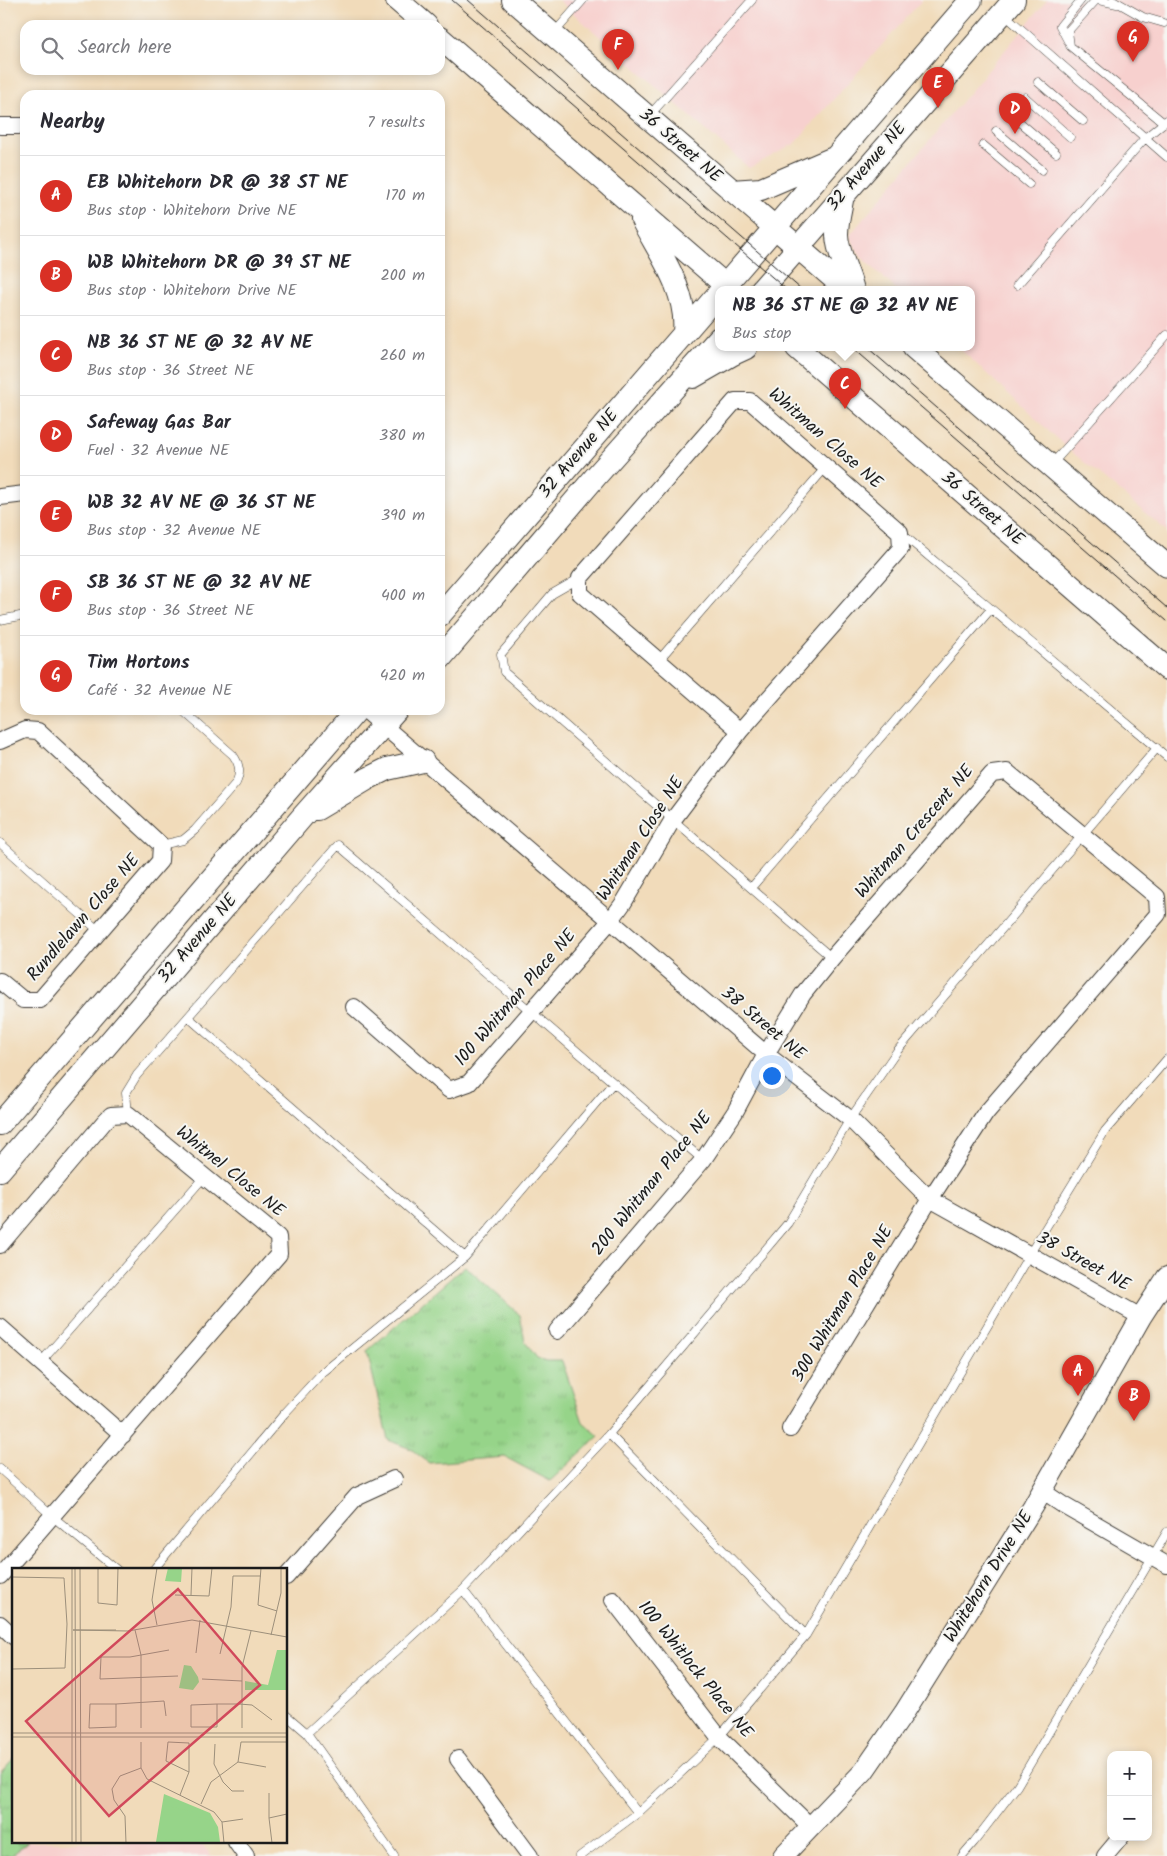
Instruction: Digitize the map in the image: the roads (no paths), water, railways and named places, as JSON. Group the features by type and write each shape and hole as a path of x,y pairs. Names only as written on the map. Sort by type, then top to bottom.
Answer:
{"main road":[{"path":"397,0 420,20"},
{"name":"36 Street NE","path":"513,0 842,286"},
{"name":"32 Avenue NE","path":"727,286 971,0"},
{"name":"32 Avenue NE","path":"764,286 1008,6"},
{"path":"445,42 636,208 720,286"},
{"path":"732,191 761,189 836,157"},
{"path":"843,195 837,235 840,252 852,286"},
{"path":"636,208 681,297 685,319 684,332"},
{"name":"32 Avenue NE","path":"445,609 684,332 715,299"},
{"name":"32 Avenue NE","path":"445,653 597,475 715,343"},
{"path":"677,386 740,351"},
{"name":"36 Street NE","path":"800,351 1167,669"},
{"path":"917,351 1167,566"},
{"name":"32 Avenue NE","path":"0,1124 353,715"},
{"name":"32 Avenue NE","path":"0,1170 303,816 390,718"},
{"path":"303,816 331,803 369,778 387,769 422,761"}],"street":[{"path":"0,126 20,126"},
{"name":"Whitman Close NE","path":"580,578 735,401 750,401 900,532 901,548 740,731 672,821 624,902 611,920"},
{"path":"0,497 20,495"},
{"path":"580,578 580,593 740,731"},
{"name":"38 Street NE","path":"390,718 422,761 611,920 766,1054 850,1119 930,1199 1140,1317"},
{"name":"Rundlelawn Close NE","path":"0,741 25,730 38,731 161,845 160,861 40,1000 22,1000 0,982"},
{"name":"Whitman Crescent NE","path":"766,1054 803,994 832,958 992,774 1007,772 1157,897 1158,914 986,1113 930,1199"},
{"name":"100 Whitman Place NE","path":"354,1007 449,1090 470,1083 611,920"},
{"name":"200 Whitman Place NE","path":"557,1331 703,1160 735,1112 766,1054"},
{"path":"0,1245 104,1121 111,1114 128,1114"},
{"name":"Whitnel Close NE","path":"0,1576 279,1254 278,1237 128,1114"},
{"name":"300 Whitman Place NE","path":"790,1429 930,1199"},
{"name":"Whitehorn Drive NE","path":"783,1856 864,1772 904,1713 1042,1491 1140,1317 1167,1277"},
{"path":"0,1327 123,1435"},
{"path":"288,1575 357,1496 394,1479"},
{"path":"1042,1491 1167,1565"},
{"name":"100 Whitlock Place NE","path":"613,1600 719,1737 812,1828"},
{"path":"0,1624 12,1634"},
{"path":"458,1758 530,1856"},
{"path":"1105,1856 1118,1841"},
{"path":"237,1844 246,1856"}],"lane":[{"path":"553,34 583,0"},
{"path":"647,117 752,0"},
{"path":"1017,285 1145,138 1165,121 1070,46 1060,26 1081,0"},
{"path":"1070,46 1068,31 1097,0 1116,2 1143,17 1164,23"},
{"path":"1008,6 1167,157"},
{"path":"1038,82 1083,121"},
{"path":"1025,97 1070,137"},
{"path":"1010,114 1056,153"},
{"path":"996,130 1042,170"},
{"path":"983,146 1029,184"},
{"path":"1050,466 1167,335"},
{"path":"658,661 826,467"},
{"path":"900,532 1167,757"},
{"path":"580,578 552,594 501,654 504,672 672,821 832,958"},
{"path":"751,888 991,609"},
{"path":"0,620 20,616"},
{"path":"161,845 183,840 195,830 236,783 240,774 239,764 233,755 188,715"},
{"path":"307,1733 462,1590 609,1434 788,1222 850,1119 897,1051 1083,836 1156,748"},
{"path":"0,843 99,931"},
{"path":"128,1114 126,1093 137,1076 338,845 703,1160"},
{"path":"188,1017 465,1256"},
{"path":"580,1856 638,1814 719,1737 806,1635 1029,1255 1105,1131 1167,1059"},
{"path":"155,1568 284,1414 322,1373 465,1256 613,1083"},
{"path":"40,1363 204,1177"},
{"path":"609,1434 806,1635"},
{"path":"0,1470 115,1568"},
{"path":"962,1856 1017,1786 1167,1532"},
{"path":"462,1590 638,1814"},
{"path":"288,1717 307,1733 394,1856"}],"tram line":[{"path":"452,0 782,286"},
{"path":"468,0 797,286"},
{"path":"856,351 1167,621"},
{"path":"871,351 1167,608"}],"place":[{"name":"Tim Hortons","path":"1133,62"},
{"name":"SB 36 ST NE @ 32 AV NE","path":"618,70"},
{"name":"WB 32 AV NE @ 36 ST NE","path":"938,108"},
{"name":"Safeway Gas Bar","path":"1015,134"},
{"name":"NB 36 ST NE @ 32 AV NE","path":"845,409"},
{"name":"EB Whitehorn DR @ 38 ST NE","path":"1078,1396"},
{"name":"WB Whitehorn DR @ 39 ST NE","path":"1134,1421"}]}
